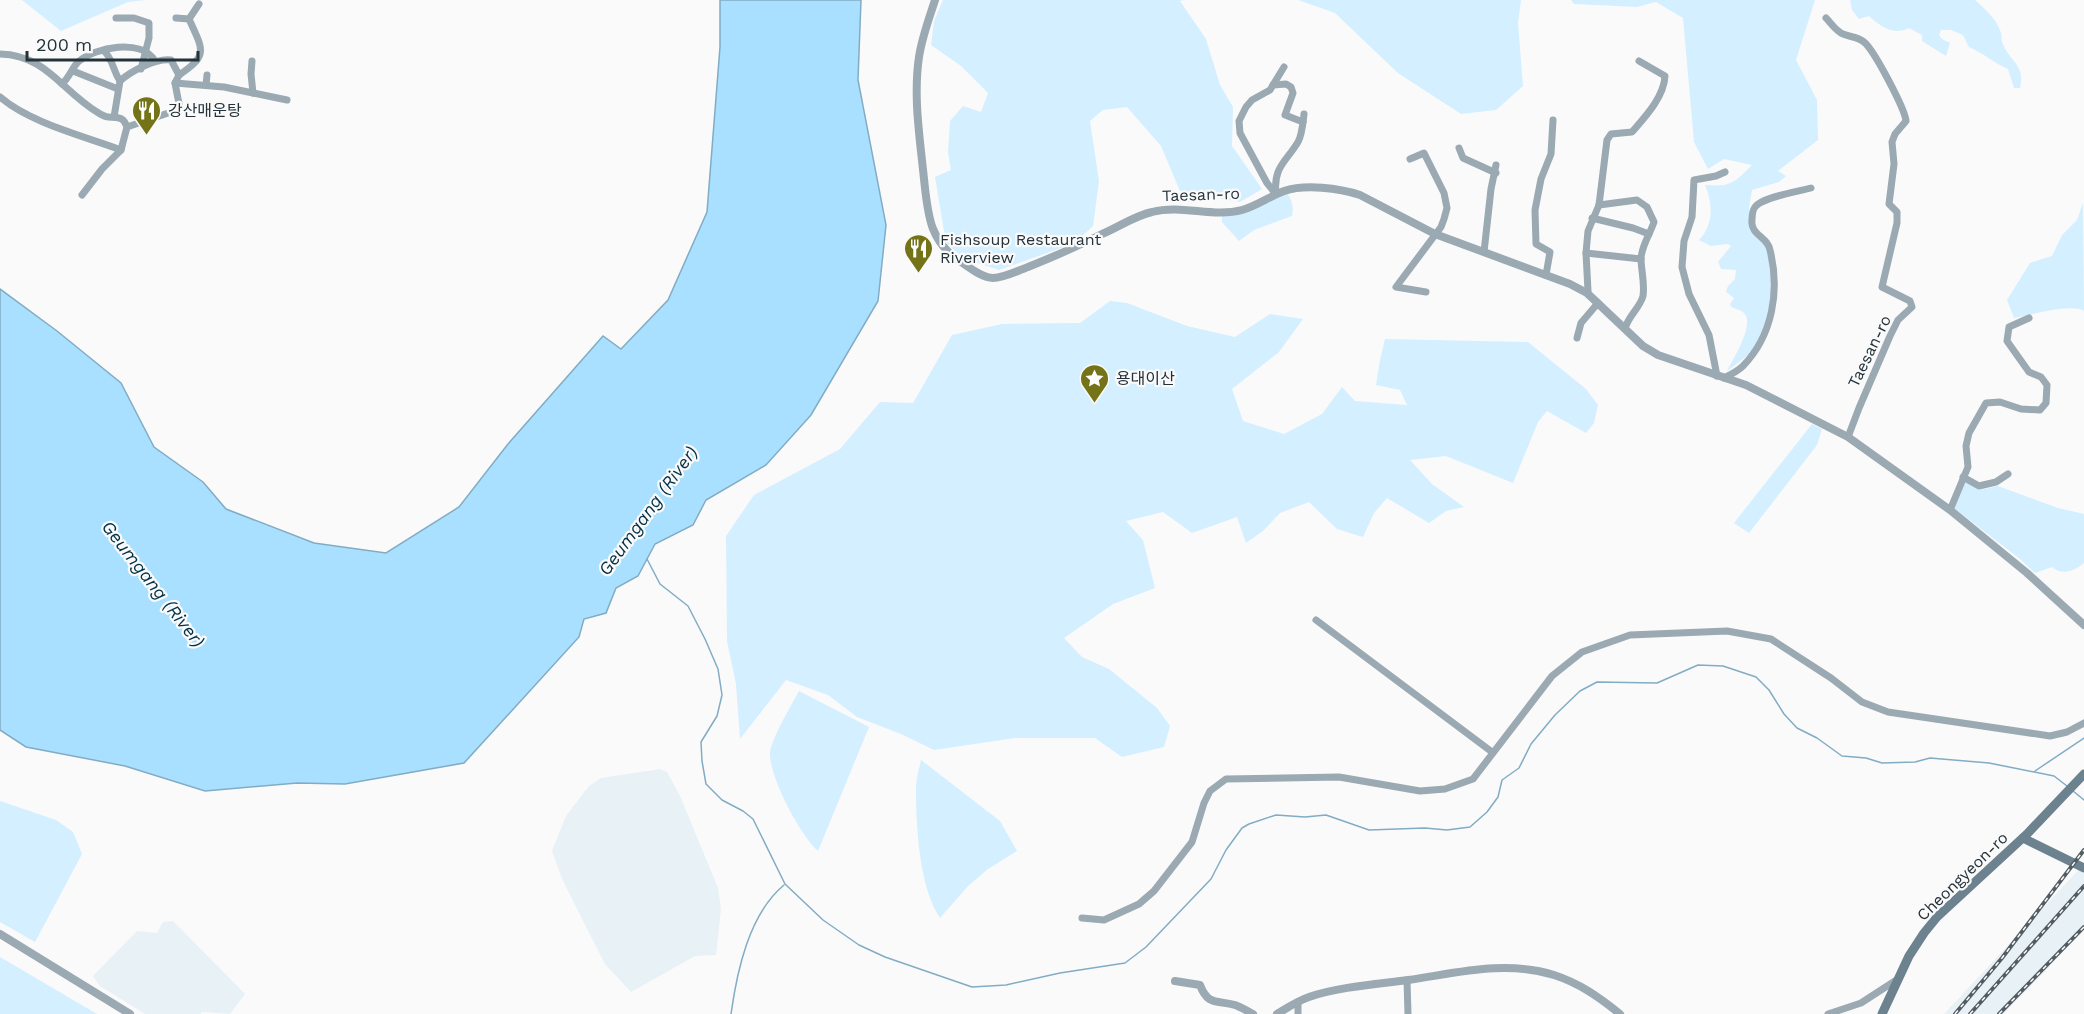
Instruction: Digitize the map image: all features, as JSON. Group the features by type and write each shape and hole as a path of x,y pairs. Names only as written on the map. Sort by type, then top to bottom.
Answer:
{"main road":[{"name":"Cheongyeon-ro","path":"1882,1014 1909,956 1937,918 2025,836 2084,774"},
{"path":"2025,836 2084,868"}],"street":[{"name":"Taesan-ro","path":"935,0 919,56 917,82 920,139 931,224 937,241 955,258 981,275 992,279 1013,273 1065,252 1153,211 1242,210 1286,190 1329,188 1360,195 1435,234 1570,284 1587,294 1643,346 1658,355 1763,393 1848,437 1950,510 2035,580 2084,626"},
{"path":"189,19 199,4"},
{"path":"116,18 134,18 149,22 149,38 141,69"},
{"path":"176,18 189,19"},
{"name":"Taesan-ro","path":"1826,18 1840,33 1862,40 1870,48 1889,78 1893,92 1906,116 1906,121 1895,134 1892,142 1894,164 1889,204 1897,212 1897,223 1882,287 1910,301 1912,307 1898,320 1890,336 1858,408 1848,437"},
{"path":"127,127 180,109 175,83 178,75 197,63 201,49 189,19"},
{"path":"62,84 73,71 76,63 85,57 104,51 130,47 146,52 155,61"},
{"path":"104,51 108,54 111,67 120,81"},
{"path":"0,54 16,54 45,67 80,100 99,113 122,119 127,127 121,150 102,169 82,195"},
{"path":"114,117 120,81 128,74 155,61 171,60 178,75"},
{"path":"1587,294 1588,231 1599,205 1607,140 1611,134 1632,132 1657,100 1665,82 1665,76 1639,61"},
{"path":"252,62 253,93"},
{"path":"1276,194 1267,183 1240,133 1239,121 1246,106 1270,90 1284,67"},
{"path":"73,71 118,89"},
{"path":"206,85 207,75"},
{"path":"175,83 206,85 287,100"},
{"path":"1274,85 1286,84 1291,87 1293,93 1285,115 1304,118 1298,142 1285,158 1278,172 1275,184 1276,194"},
{"path":"0,97 49,125 121,150"},
{"path":"1546,275 1550,252 1536,244 1535,210 1541,179 1551,154 1553,120"},
{"path":"1459,148 1462,158 1496,169 1491,189 1484,252"},
{"path":"1410,159 1424,153 1444,193 1446,208 1444,219 1435,234 1395,287 1426,292"},
{"path":"1725,172 1694,180 1692,217 1684,241 1682,267 1689,294 1709,335 1720,377 1742,368 1753,354 1762,338 1775,302 1770,246 1755,233 1751,226 1753,210 1761,201 1811,188"},
{"path":"1599,205 1636,200 1647,207 1654,222 1641,259 1644,276 1643,294 1625,329"},
{"path":"1592,218 1649,234"},
{"path":"1586,253 1641,259"},
{"path":"1577,338 1581,323 1598,303"},
{"path":"1950,510 1968,467 1965,446 1969,433 1986,403 2000,402 2021,409 2040,410 2046,402 2047,385 2041,378 2030,372 2007,341 2009,327 2028,318"},
{"path":"1963,477 1978,486 1996,482 2008,474"},
{"path":"1316,620 1492,752"},
{"path":"1083,918 1104,920 1139,904 1154,891 1192,843 1210,791 1226,779 1339,777 1420,791 1445,789 1473,779 1552,676 1582,652 1630,635 1727,631 1771,639 1831,678 1862,702 1888,712 2050,736 2067,732 2084,723"},
{"path":"0,934 130,1014"},
{"path":"1276,1014 1311,996 1488,968 1531,970 1554,975 1595,994 1620,1014"},
{"path":"1407,980 1408,1014"},
{"path":"1828,1014 1862,1003 1898,980"},
{"path":"1175,981 1200,985 1204,996 1213,1002 1233,1004 1252,1014"},
{"path":"1298,1002 1298,1014"}],"shaded area":[{"path":"22,0 145,0 128,2 61,31"},
{"path":"943,0 1185,0 1180,1 1206,39 1220,85 1233,107 1232,146 1262,189 1240,202 1180,191 1161,146 1127,107 1103,110 1090,121 1099,181 1093,226 1075,243 999,270 963,258 946,243 935,177 951,170 948,152 950,121 963,106 981,112 988,93 961,66 931,45 934,21"},
{"path":"1298,0 1521,0 1518,23 1523,86 1496,110 1461,114 1398,73 1335,13"},
{"path":"1571,0 1815,0 1796,60 1817,100 1818,140 1778,171 1786,176 1779,182 1752,190 1749,227 1768,248 1773,299 1761,335 1751,353 1727,371 1742,342 1747,318 1743,312 1731,307 1730,304 1734,298 1726,292 1735,279 1736,270 1721,269 1718,262 1731,246 1728,244 1711,246 1699,240 1710,221 1711,214 1710,199 1705,185 1732,182 1752,165 1724,159 1708,169 1694,142 1683,18 1656,2 1637,7 1574,4"},
{"path":"1850,0 1975,0 1997,23 2005,49 2019,68 2020,88 2014,88 2008,69 1969,47 1963,35 1951,30 1941,30 1939,35 1950,43 1946,56 1922,41 1922,35 1909,28 1892,30 1869,16 1859,19 1852,10"},
{"path":"1286,192 1292,203 1292,216 1254,230 1239,241 1222,222 1222,214"},
{"path":"2083,203 2084,311 2070,308 2014,318 2007,300 2030,263 2052,256 2062,235 2077,220"},
{"path":"1110,301 1127,303 1187,326 1235,337 1270,314 1303,319 1279,352 1232,389 1243,421 1284,434 1322,414 1342,387 1355,401 1407,405 1400,390 1376,385 1385,339 1528,342 1586,389 1598,405 1594,423 1586,433 1547,411 1538,422 1513,483 1446,456 1410,460 1432,484 1464,507 1446,511 1429,523 1387,498 1374,513 1363,537 1337,529 1309,502 1280,513 1263,531 1246,543 1237,517 1192,533 1163,512 1126,521 1143,540 1155,588 1113,604 1064,638 1082,657 1109,669 1157,708 1170,726 1164,747 1122,757 1095,738 1015,738 934,750 857,717 828,695 786,680 740,739 736,684 727,641 726,536 754,495 840,449 880,402 913,403 952,335 1002,324 1080,323"},
{"path":"1812,424 1822,429 1817,445 1749,533 1734,523"},
{"path":"1964,480 1980,490 1998,486 2058,508 2084,514 2084,563 2064,572 2052,567 2035,573 1954,508"},
{"path":"799,691 869,727 818,851 787,806 771,764 771,748 777,732"},
{"path":"921,760 1000,821 1017,851 988,869 968,886 940,918 927,890 920,856 916,788"},
{"path":"660,769 667,772 680,796 718,888 721,909 716,955 695,956 631,992 605,964 562,879 552,851 566,816 589,786 601,778"},
{"path":"0,801 56,820 73,832 82,854 35,942 0,922"},
{"path":"2084,864 2084,929 2035,982 2003,1014 1944,1014"},
{"path":"173,921 245,994 230,1014 202,1012 201,1014 145,1014 100,986 93,976 137,931 157,933 163,922"},
{"path":"0,957 97,1014 0,1014"}],"water":[{"name":"Geumgang (River)","path":"720,0 861,0 858,80 886,225 878,301 811,415 766,465 706,500 693,525 655,544 638,576 616,588 606,613 584,619 579,637 464,763 345,784 297,783 205,791 125,766 26,747 0,730 0,289 57,331 121,383 154,447 203,482 226,509 314,543 386,553 459,507 508,444 603,336 621,349 668,300 707,212 720,47"}],"waterway":[{"path":"647,559 660,584 688,606 718,669 722,695 717,716 701,742 706,784 722,800 753,819 785,884 823,920 859,945 885,957 972,987 1006,985 1060,973 1125,963 1146,947 1211,879 1226,850 1242,828 1276,815 1305,817 1326,815 1369,830 1425,828 1447,830 1470,827 1487,812 1498,797 1502,780 1519,768 1531,744 1555,715 1580,691 1597,682 1657,683 1698,665 1723,666 1756,677 1769,690 1784,714 1797,728 1817,738 1842,756 1866,758 1882,763 1915,762 1930,758 1989,763 2054,776 2067,786"},
{"path":"2035,771 2084,738"},
{"path":"2073,791 2084,800"},
{"path":"731,1014 741,962 753,927 772,897 784,885"}],"railway":[{"path":"1955,1014 2002,958 2084,850"},
{"path":"1970,1014 2084,886"},
{"path":"1999,1014 2084,927"}],"place":[{"name":"강산매운탕","path":"147,136"},
{"name":"Fishsoup Restaurant Riverview","path":"919,274"},
{"name":"용대이산","path":"1095,404"}]}
